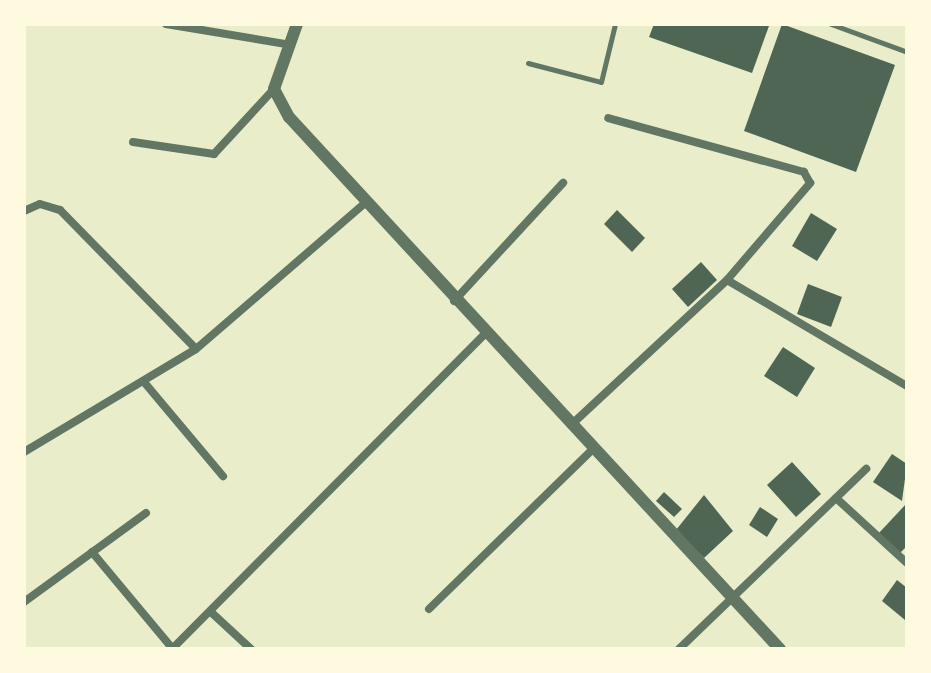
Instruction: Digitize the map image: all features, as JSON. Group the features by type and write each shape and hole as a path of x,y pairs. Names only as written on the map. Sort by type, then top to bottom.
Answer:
{"street":[{"path":"166,24 286,44"},
{"path":"133,142 214,154 274,89 286,44 297,24"},
{"path":"274,89 289,117 363,205 594,448 728,600 780,649"},
{"path":"571,425 727,280 807,191 806,173 608,118"},
{"path":"453,301 563,183"},
{"path":"24,211 40,204 60,210 196,349"},
{"path":"24,452 196,349 363,205"},
{"path":"727,280 907,386"},
{"path":"92,552 172,649 212,613 484,335"},
{"path":"144,382 223,476"},
{"path":"429,609 594,448"},
{"path":"679,649 866,469"},
{"path":"836,498 907,563"},
{"path":"24,602 146,513"},
{"path":"212,613 251,649"}],"lane":[{"path":"528,63 601,82 615,24"},
{"path":"831,24 907,52"}],"building":[{"path":"654,24 769,26 752,73 649,37"},
{"path":"782,24 895,65 856,172 744,131"},
{"path":"617,210 645,238 632,252 604,224"},
{"path":"811,213 837,229 817,261 792,246"},
{"path":"701,262 717,280 688,307 672,289"},
{"path":"808,284 842,297 831,327 797,314"},
{"path":"783,347 815,368 797,397 764,376"},
{"path":"892,454 907,464 902,501 873,482"},
{"path":"792,462 821,494 796,517 767,485"},
{"path":"664,492 682,509 674,517 656,501"},
{"path":"704,495 733,531 704,558 676,530"},
{"path":"907,503 907,546 899,554 878,534"},
{"path":"760,507 778,519 767,537 749,525"},
{"path":"897,580 907,588 905,620 882,601"}]}
